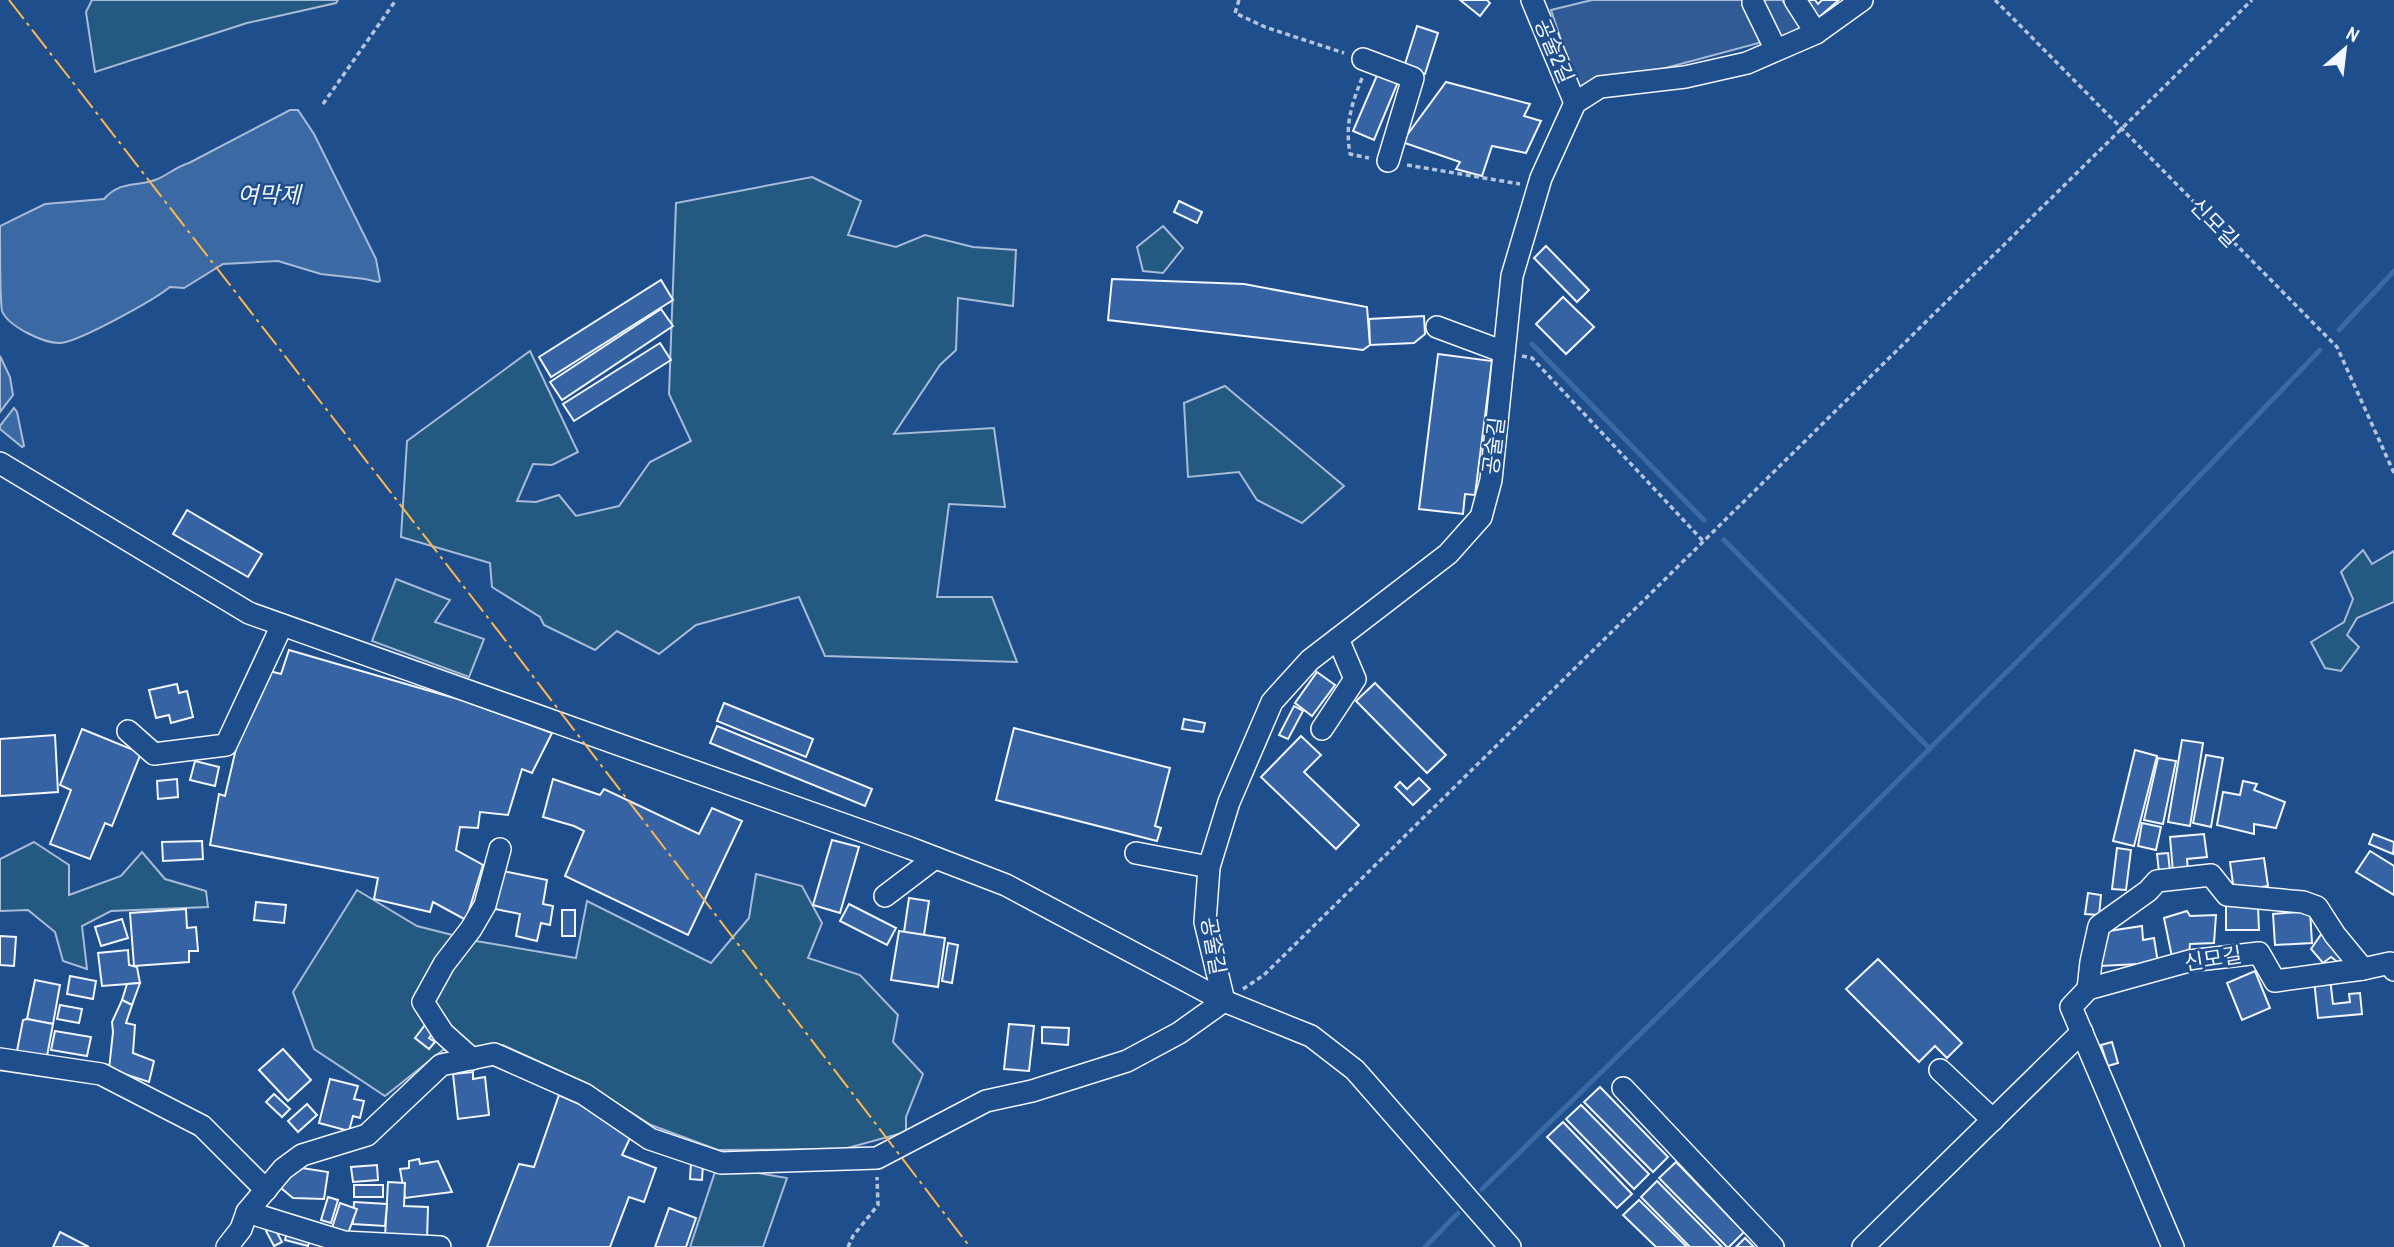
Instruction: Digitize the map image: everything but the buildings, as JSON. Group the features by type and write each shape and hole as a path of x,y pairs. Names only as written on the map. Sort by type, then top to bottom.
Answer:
{"street":[{"name":"공술2길","path":"1532,0 1575,103"},
{"path":"1794,0 1816,33"},
{"path":"1575,103 1600,87 1685,77 1747,63 1816,33 1862,0"},
{"path":"1753,4 1776,50"},
{"path":"1363,60 1413,78 1388,161"},
{"name":"공술길","path":"1224,1001 1205,922 1209,867 1230,802 1272,702 1310,660 1448,554 1481,517 1491,480 1512,276 1538,187 1575,103"},
{"path":"1437,327 1504,352"},
{"path":"0,464 249,613 1006,885 1224,1001 1311,1036 1355,1070 1510,1247"},
{"path":"128,731 154,754 226,745 282,625"},
{"path":"1322,729 1355,678 1338,639"},
{"path":"472,1059 443,1033 423,1002 443,964 471,929 485,905 500,849"},
{"path":"1136,853 1209,867"},
{"path":"886,896 935,858"},
{"path":"2173,1247 2071,1007 2088,989 2099,926 2148,891 2157,881 2211,875 2227,895 2303,902 2317,907 2335,935 2363,969"},
{"name":"신모길","path":"2088,989 2189,961 2259,953 2275,981 2393,965"},
{"path":"227,1247 241,1229 247,1212 282,1169 302,1155 367,1135 442,1065 494,1054 584,1094 650,1139 721,1163 877,1158 986,1101 1032,1091 1127,1061 1179,1033 1224,1001"},
{"path":"1863,1247 2082,1032"},
{"path":"0,1059 101,1074 202,1126 266,1190"},
{"path":"1940,1070 1993,1121"},
{"path":"1623,1088 1773,1247"},
{"path":"247,1212 344,1242 440,1247"}],"path":[{"path":"323,104 396,0"},
{"path":"1239,0 1235,13 1265,27 1363,60 1365,70 1349,113 1347,139 1350,154 1538,187"},
{"name":"신모길","path":"1995,0 2337,348 2394,473"},
{"path":"1224,1001 1264,975 2252,0"},
{"path":"1504,352 1532,358 1703,541"},
{"path":"848,1247 877,1205 877,1158"}],"shaded area":[{"path":"92,0 338,0 336,3 247,23 95,72 86,12"},
{"path":"1592,0 1782,0 1803,31 1647,73 1577,88 1551,10"},
{"path":"812,177 861,201 848,235 896,247 925,235 973,247 1016,250 1013,306 958,298 956,350 940,365 894,434 994,428 1005,507 949,504 937,597 992,597 1017,662 825,656 799,597 696,625 659,654 617,631 595,650 544,625 540,617 492,587 490,563 401,537 407,441 530,351 578,452 552,465 533,464 517,501 536,502 559,495 576,516 619,506 650,462 691,441 669,394 676,203"},
{"path":"1163,226 1183,248 1163,273 1143,271 1137,247"},
{"path":"1225,386 1344,486 1302,523 1257,500 1239,472 1188,477 1184,403"},
{"path":"2363,550 2372,564 2394,551 2394,602 2357,618 2347,635 2359,647 2341,671 2325,668 2311,642 2344,622 2353,599 2341,572"},
{"path":"396,579 450,600 435,622 484,639 469,677 372,641"},
{"path":"34,842 69,865 69,895 121,876 142,852 165,879 206,891 208,907 111,911 82,926 87,969 63,961 55,932 28,910 0,911 0,859"},
{"path":"756,874 802,886 822,923 808,958 860,975 898,1015 893,1042 923,1074 906,1117 906,1132 844,1149 718,1150 651,1125 583,1082 503,1045 443,1050 385,1096 314,1049 293,992 357,890 417,926 476,941 576,958 587,901 711,963 749,918"},
{"path":"717,1166 787,1178 763,1247 690,1247"}],"water":[{"name":"여막제","path":"290,110 298,110 314,134 376,259 380,281 321,274 278,261 223,264 184,288 170,287 117,319 70,341 45,341 27,333 6,317 1,305 0,226 45,204 104,199 116,189 159,178"},
{"path":"0,356 10,377 13,395 0,412"},
{"path":"14,408 24,446 22,447 0,429"}],"waterway":[{"path":"2339,330 2394,271"},
{"path":"1532,344 1704,520"},
{"path":"1482,1189 2117,562 2320,350"},
{"path":"1724,540 1930,749"},
{"path":"1425,1247 1458,1213"}],"power":[{"path":"9,0 509,645 970,1247"}]}
